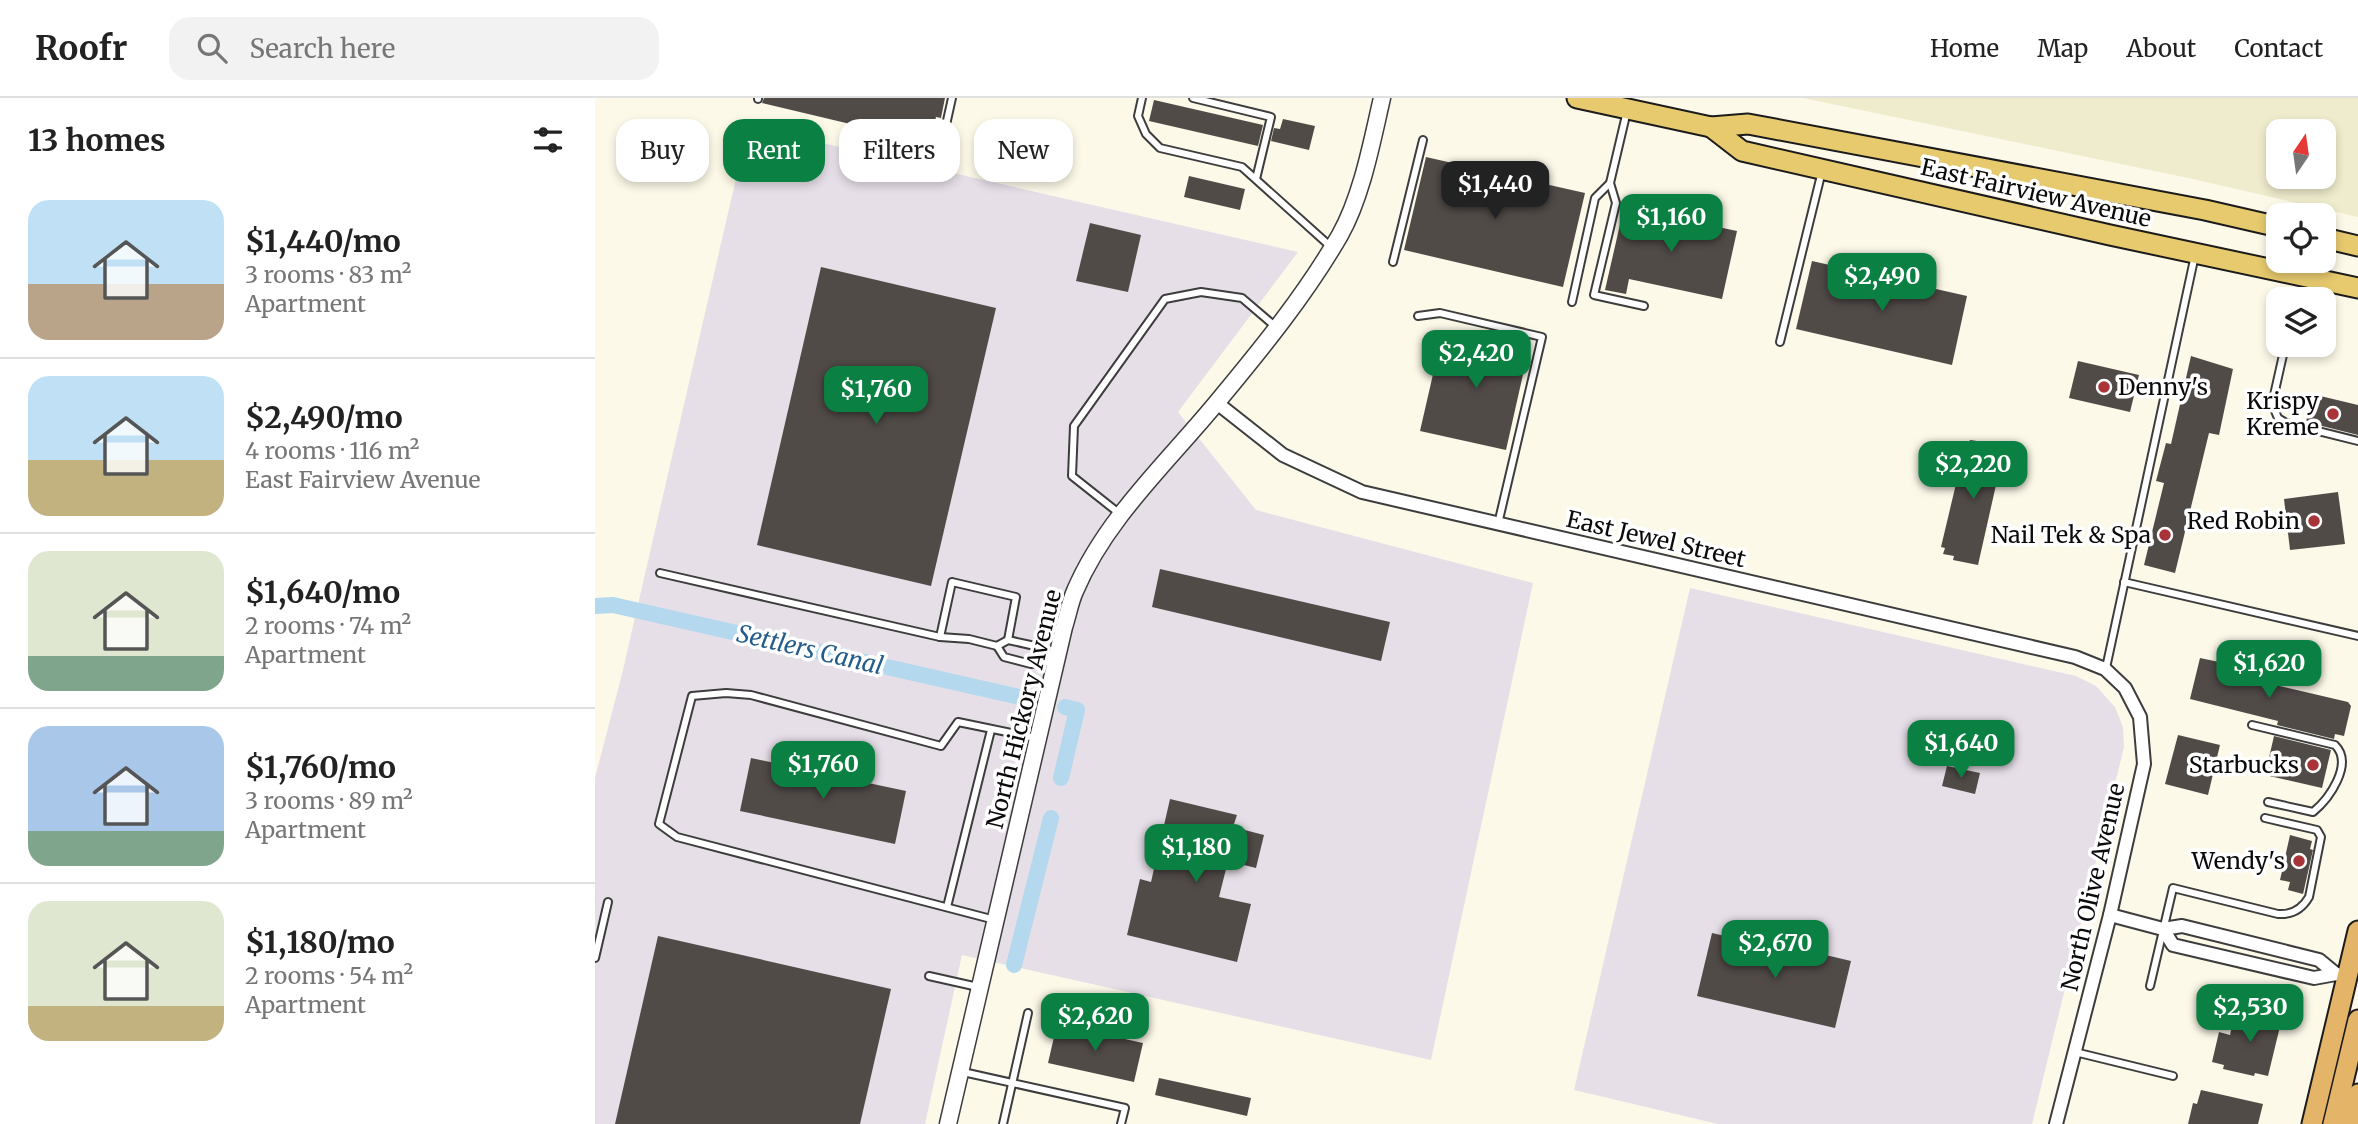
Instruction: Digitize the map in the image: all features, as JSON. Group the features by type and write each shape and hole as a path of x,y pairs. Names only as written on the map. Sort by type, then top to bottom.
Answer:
{"highway":[{"path":"2312,1124 2358,931"},
{"path":"2333,1124 2358,1020"},
{"path":"2351,1124 2358,1094"}],"main road":[{"name":"East Fairview Avenue","path":"1577,98 1711,127 1748,124 2191,207 2266,224"},
{"name":"East Fairview Avenue","path":"1711,127 1742,151 2110,235 2358,288"},
{"path":"2336,241 2358,246"}],"street":[{"name":"North Hickory Avenue","path":"949,1124 1056,661 1075,591 1104,538 1173,450 1217,403 1308,286 1342,231 1364,173 1382,98"},
{"name":"East Jewel Street","path":"1217,403 1283,455 1362,492 2075,657 2105,669"},
{"name":"North Olive Avenue","path":"2056,1124 2110,915 2144,764 2140,717 2125,688 2105,669"},
{"path":"2110,915 2164,929 2182,926 2319,960 2347,979"},
{"path":"2164,929 2173,945 2314,978 2347,979"}],"lane":[{"path":"947,119 952,98"},
{"path":"1142,98 1138,116 1146,134 1160,148 1242,167 1332,247"},
{"path":"1193,98 1271,117 1256,178"},
{"path":"1627,110 1610,183 1616,203 1594,295 1644,306"},
{"path":"1393,261 1423,140"},
{"path":"1780,342 1822,169"},
{"path":"1572,302 1595,198 1610,183"},
{"path":"2105,669 2196,253"},
{"path":"1122,515 1072,476 1074,426 1165,299 1201,292 1242,298 1276,327"},
{"path":"1418,316 1440,313 1542,337 1498,524"},
{"path":"2283,357 2271,404 2278,418 2286,424 2358,441"},
{"path":"660,573 940,637 969,639 997,646 1004,657 1017,661 1031,664 1056,661"},
{"path":"940,637 952,582 1016,597 1007,640"},
{"path":"2125,582 2358,636"},
{"path":"997,646 1007,640 1035,646 1056,661"},
{"path":"996,920 677,837 659,824 692,696 726,693 751,695 940,746 958,722 1038,738"},
{"path":"2252,725 2335,744 2340,750 2341,760 2335,788 2313,813 2268,802"},
{"path":"947,907 991,730"},
{"path":"2150,986 2173,888 2286,915 2298,909 2309,897 2321,837 2317,830 2265,818"},
{"path":"595,958 608,902"},
{"path":"929,976 980,988"},
{"path":"1003,1124 1028,1013"},
{"path":"2075,1052 2173,1076"},
{"path":"961,1071 1125,1108 1121,1124"}],"shaded area":[{"path":"1803,98 2358,98 2358,217 2336,212 2336,203 2297,203"},
{"path":"825,144 839,147 839,182 960,182 960,175 974,178 974,182 992,182 1298,252 1178,412 1256,510 1533,583 1431,1060 962,955 925,1124 595,1124 595,778 622,674 735,182 825,182"},
{"path":"1690,588 2076,676 2096,686 2115,707 2123,727 2124,747 2032,1124 1718,1124 1574,1090"}],"building":[{"path":"764,98 945,98 941,118 936,119 839,119 839,121 762,103"},
{"path":"1154,100 1263,125 1258,146 1149,121"},
{"path":"1283,119 1315,126 1309,150 1271,141 1274,128 1280,129"},
{"path":"1426,157 1492,172 1493,165 1520,171 1518,178 1585,193 1563,287 1404,250"},
{"path":"1189,176 1245,189 1240,210 1184,197"},
{"path":"1624,207 1737,231 1722,299 1629,279 1626,294 1605,290"},
{"path":"1090,223 1141,235 1128,292 1076,281"},
{"path":"1812,261 1967,296 1952,365 1796,329"},
{"path":"821,267 996,308 931,586 757,545"},
{"path":"1492,333 1524,340 1529,348 1506,450 1420,431 1442,335 1489,345"},
{"path":"2191,356 2233,369 2219,435 2209,433 2175,573 2144,565 2164,483 2156,481 2166,443 2171,444"},
{"name":"Denny's","path":"2078,361 2139,375 2130,412 2069,398"},
{"name":"Krispy Kreme","path":"2312,394 2358,405 2358,435 2306,422"},
{"path":"1970,440 2005,445 1978,565 1953,560 1954,556 1943,554 1945,548 1941,547 1965,446 1968,446"},
{"name":"Red Robin","path":"2338,492 2345,544 2290,550 2284,499"},
{"path":"1160,569 1390,622 1381,661 1152,607"},
{"path":"2200,658 2243,667 2241,674 2247,676 2246,678 2348,702 2351,706 2344,736 2335,734 2334,739 2277,725 2278,721 2190,699"},
{"path":"2178,735 2220,745 2208,795 2165,784"},
{"path":"2274,736 2331,750 2322,788 2265,775"},
{"path":"751,758 906,791 895,844 740,811"},
{"path":"1947,766 1980,773 1975,794 1942,786"},
{"path":"1170,799 1237,815 1233,827 1264,835 1256,868 1228,861 1219,897 1251,904 1237,962 1127,935 1140,879 1151,882"},
{"name":"Wendy's","path":"2290,835 2312,841 2310,849 2313,850 2303,894 2288,890 2290,882 2280,880"},
{"path":"1712,933 1812,956 1813,952 1851,961 1835,1028 1697,996"},
{"path":"658,936 891,989 860,1124 615,1124"},
{"path":"2261,1004 2280,1008 2279,1013 2283,1014 2268,1076 2255,1073 2254,1076 2223,1069 2224,1065 2212,1062 2219,1032 2230,1035 2232,1026 2244,1028 2247,1017 2255,1018"},
{"path":"1057,1024 1143,1043 1134,1082 1048,1063"},
{"path":"1159,1078 1251,1098 1247,1116 1155,1095"},
{"path":"2201,1090 2263,1104 2258,1124 2188,1124 2193,1103 2197,1104"}],"waterway":[{"name":"Settlers Canal","path":"595,606 613,605 1024,698"},
{"path":"1061,778 1077,710 1065,707"},
{"path":"1014,965 1051,818"}],"place":[{"name":"Denny's","path":"2104,387"},
{"name":"Krispy Kreme","path":"2333,414"},
{"name":"Red Robin","path":"2314,521"},
{"name":"Nail Tek & Spa","path":"2165,535"},
{"name":"Starbucks","path":"2313,765"},
{"name":"Wendy's","path":"2299,861"}]}
